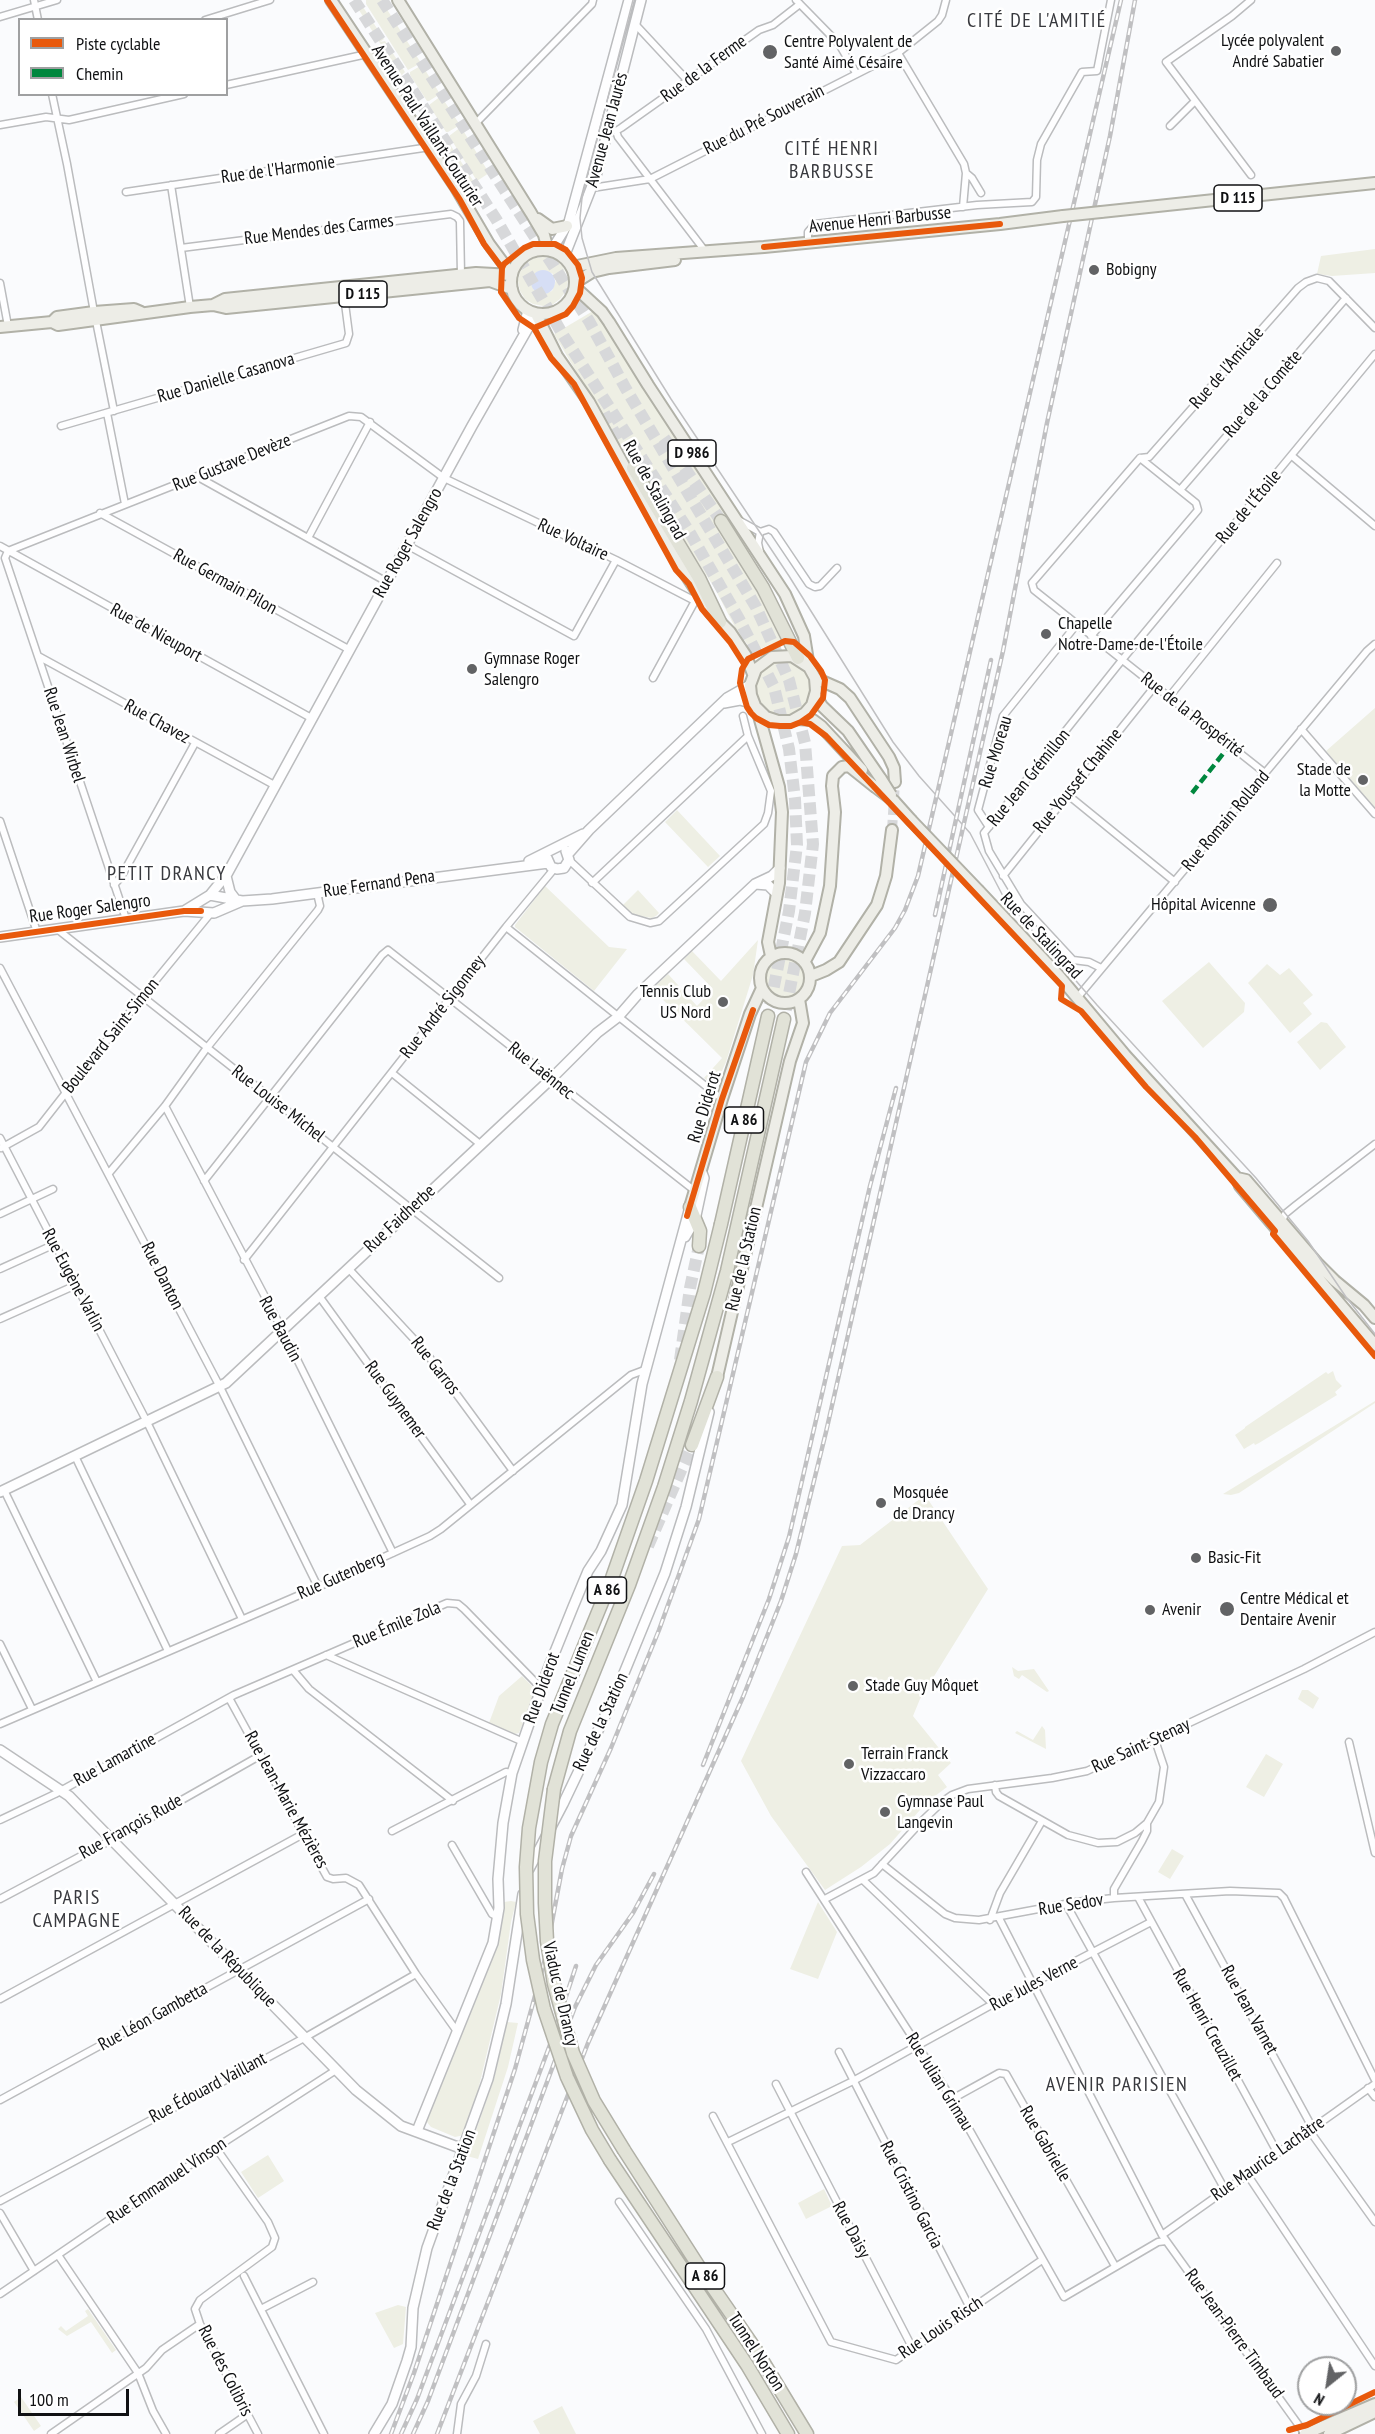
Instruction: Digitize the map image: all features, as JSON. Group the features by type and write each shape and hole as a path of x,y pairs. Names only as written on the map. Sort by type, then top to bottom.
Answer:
{"highway":[{"path":"633,468 699,578 720,622"},
{"path":"721,521 763,588 798,658"},
{"name":"Tunnel Lumen","path":"532,1960 527,1914 526,1868 533,1798 541,1762 552,1724 612,1578 646,1481 704,1293 768,1016"},
{"name":"Tunnel Lumen","path":"554,1789 570,1731 629,1585 664,1487 691,1401 727,1271 784,1019"},
{"path":"690,1207 700,1231 699,1246"},
{"path":"692,1445 717,1377"},
{"name":"Viaduc de Drancy","path":"554,1789 545,1861 545,1904 547,1941 554,1984 573,2053 594,2101 624,2150"},
{"name":"Viaduc de Drancy","path":"532,1960 544,2009 567,2077 588,2122 610,2160"},
{"name":"Tunnel Norton","path":"624,2150 703,2273 756,2350 807,2434"},
{"name":"Tunnel Norton","path":"610,2160 747,2365 788,2434"}],"main road":[{"name":"Avenue Paul Vaillant-Couturier","path":"331,0 430,147 489,244 512,275"},
{"path":"398,0 531,213 550,250"},
{"name":"Avenue Henri Barbusse","path":"572,267 616,258 808,243 1375,183"},
{"path":"531,213 552,229 567,226"},
{"name":"Avenue Henri Barbusse","path":"576,285 592,272 609,268 736,254 764,247"},
{"path":"537,250 550,250 564,257 572,267 576,285 572,298 564,307 548,314 532,312 519,303 512,289 512,275 517,264 525,255 537,250"},
{"path":"213,305 225,299 461,275 512,275"},
{"name":"D 115","path":"4,327 52,322 58,325 95,317 135,316 141,312 190,307 213,305 226,308 490,281 512,289"},
{"name":"D 986","path":"576,285 609,322 762,558 795,613 804,636 809,667"},
{"name":"Rue de Stalingrad","path":"532,312 557,356 589,402 699,600 720,622 746,656 751,680"},
{"path":"755,706 772,719 784,721 796,718 809,709 816,696 815,678 809,667 798,658 785,655 772,657 761,664 751,680 755,706 779,787 782,812 780,868 768,942 771,956"},
{"path":"815,678 840,688 850,698 889,758 894,768 895,782"},
{"name":"Rue de Stalingrad","path":"816,696 822,706 848,731 878,782"},
{"name":"Rue de Stalingrad","path":"796,718 813,720 829,732 979,891 1237,1178 1240,1186 1375,1345"},
{"path":"805,961 820,933 830,886 835,812 833,776 840,768 849,766 878,782"},
{"path":"811,976 839,962 877,905 886,876 892,830"},
{"path":"753,1010 773,1000 791,1003 799,999 808,989 811,976 805,961 789,952 771,956 762,967 760,981 762,988 773,1000"},
{"name":"Rue Diderot","path":"690,1207 722,1099 762,988"},
{"name":"Rue de la Station","path":"717,1377 790,1061 803,1023 799,999"},
{"name":"Rue de Stalingrad","path":"1237,1178 1246,1180 1335,1281 1364,1305 1375,1318"},
{"path":"1280,1234 1282,1221"},
{"path":"1305,2434 1375,2404"},
{"path":"1329,2434 1375,2412"}],"street":[{"path":"0,17 35,4 57,0"},
{"path":"212,18 270,0"},
{"path":"476,123 594,0"},
{"name":"Avenue Jean Jaurès","path":"550,250 567,226 591,146 629,0"},
{"name":"Avenue Jean Jaurès","path":"564,257 612,131 641,0"},
{"name":"Rue du Pré Souverain","path":"592,188 650,179 898,53 938,21 946,0"},
{"path":"808,243 808,232 815,224 963,207 1032,202 1036,196 1037,160 1041,144 1082,72 1097,71 1111,0"},
{"path":"1251,0 1166,62 1251,175"},
{"path":"798,2 839,44 855,74"},
{"name":"Rue de la Ferme","path":"612,131 688,81 759,30 773,25 798,2"},
{"path":"635,24 688,81"},
{"path":"898,53 964,164 966,173 963,207"},
{"path":"228,85 367,54"},
{"path":"52,96 114,411"},
{"path":"0,125 46,117 69,120 175,96"},
{"path":"1170,126 1195,101"},
{"path":"612,131 705,251"},
{"name":"Rue de l'Harmonie","path":"126,192 430,147"},
{"path":"966,173 981,193"},
{"path":"171,185 190,307"},
{"name":"Rue Mendes des Carmes","path":"181,248 451,214 460,221 461,275"},
{"name":"Rue de l'Amicale","path":"1034,590 1032,583 1140,458 1149,457 1298,288 1317,278 1329,281 1346,298"},
{"path":"0,283 4,327"},
{"name":"Rue Danielle Casanova","path":"61,426 346,343 349,334 344,296"},
{"path":"1346,298 1375,328"},
{"name":"Rue de la Comète","path":"1180,490 1346,298"},
{"name":"Rue Roger Salengro","path":"207,910 210,895 226,876 276,786 522,336 532,312"},
{"name":"Rue de l'Étoile","path":"1122,660 1375,354"},
{"path":"107,413 125,504"},
{"name":"Rue Gustave Devèze","path":"8,550 349,416 361,417 370,422"},
{"path":"308,538 370,422 444,478"},
{"path":"1292,456 1375,526"},
{"path":"1092,636 1198,510 1198,506 1140,458"},
{"path":"198,477 387,582"},
{"name":"Rue Voltaire","path":"444,478 699,600"},
{"name":"Rue Germain Pilon","path":"100,513 350,650"},
{"path":"733,514 745,525 760,532 768,529 774,532 809,584 815,587 820,586 837,568"},
{"path":"760,532 758,543 762,558"},
{"path":"407,545 574,636 616,560"},
{"name":"Rue de Nieuport","path":"0,546 313,719"},
{"name":"Rue Jean Wirbel","path":"8,550 4,558 126,920"},
{"path":"1169,698 1277,563"},
{"name":"Rue de la Prospérité","path":"1034,590 1265,773"},
{"path":"653,678 699,600"},
{"name":"Rue Moreau","path":"989,827 978,810 1003,716 1077,624"},
{"name":"Rue Romain Rolland","path":"1077,998 1301,729 1375,644"},
{"name":"Rue Chavez","path":"38,656 276,786"},
{"name":"Rue Jean Grémillon","path":"1101,968 1089,962 1073,960 1021,904 989,850 984,833 1122,660"},
{"path":"589,830 559,847 552,848 550,862 560,869 589,830 727,698 751,680"},
{"name":"Rue Youssef Chahine","path":"1003,876 1155,686"},
{"path":"724,703 745,700 755,706"},
{"path":"559,847 576,869 630,917 650,923 658,921 764,824 771,791 748,736 743,716"},
{"path":"1301,729 1375,814"},
{"path":"592,883 748,736"},
{"path":"114,885 121,877 195,743"},
{"path":"1068,795 1175,882"},
{"path":"0,821 37,932"},
{"name":"Rue Fernand Pena","path":"207,910 239,901 550,862"},
{"name":"Rue André Sigonney","path":"244,1260 506,927 550,862"},
{"path":"616,1015 755,884 772,876 780,868"},
{"path":"226,876 228,888 239,901"},
{"name":"Rue Roger Salengro","path":"0,937 184,911 207,910 220,897 226,876"},
{"path":"755,884 768,885 776,893"},
{"path":"109,1173 165,1106 206,1049 318,910 320,906 317,893"},
{"name":"Rue Fernand Pena","path":"210,895 239,901"},
{"name":"Boulevard Saint-Simon","path":"2,1148 39,1128 142,998 207,910"},
{"path":"506,927 722,1099"},
{"name":"Rue Louise Michel","path":"57,929 206,1049 499,1278"},
{"name":"Rue Laënnec","path":"270,1098 388,950 695,1192"},
{"name":"Rue Danton","path":"0,968 220,1387 318,1587"},
{"name":"Rue Faidherbe","path":"2,1491 220,1387 283,1331 616,1015"},
{"path":"392,1073 480,1144"},
{"path":"204,1180 270,1098"},
{"name":"Rue Baudin","path":"165,1106 283,1331 393,1553"},
{"name":"Rue Eugène Varlin","path":"0,1138 2,1148 55,1244 147,1422 243,1619"},
{"path":"1282,1221 1296,1205 1375,1144"},
{"name":"Rue Diderot","path":"679,1247 695,1220 704,1178 701,1170"},
{"path":"0,1214 53,1189"},
{"name":"Rue Diderot","path":"417,2131 493,1943 498,1917 500,1852 512,1773 541,1688 588,1571 601,1551 622,1505 646,1369 690,1207"},
{"path":"0,1269 55,1244"},
{"name":"Rue Garros","path":"348,1268 424,1350 513,1470"},
{"path":"0,1319 76,1285"},
{"name":"Rue Guynemer","path":"319,1296 470,1504"},
{"name":"Rue Gutenberg","path":"0,1724 318,1587 435,1533 630,1375 646,1369"},
{"name":"Rue de la Station","path":"374,2434 392,2404 407,2361 411,2347 411,2322 418,2283 436,2220 476,2117 498,2043 526,1874 563,1804 615,1695 665,1574 686,1507 717,1377"},
{"path":"75,1456 168,1651"},
{"path":"2,1491 97,1682"},
{"name":"Rue Émile Zola","path":"229,1698 447,1603 458,1604 541,1688"},
{"name":"Rue Saint-Stenay","path":"825,1899 863,1880 882,1864 942,1802 968,1789 1087,1771 1304,1669 1375,1632"},
{"path":"0,1644 32,1709"},
{"path":"326,1655 521,1742"},
{"path":"293,1670 309,1689 453,1801"},
{"name":"Rue Jean-Marie Mézières","path":"229,1698 305,1833 327,1877 352,1880 359,1885 416,1974 456,2030"},
{"name":"Rue Lamartine","path":"0,1820 62,1790 229,1698"},
{"path":"995,1785 999,1796 1068,1835 1098,1843 1125,1839 1147,1823 1159,1802 1164,1778 1163,1760 1155,1740"},
{"path":"1349,1742 1375,1853"},
{"name":"Rue de la République","path":"0,1750 62,1790 356,2090 401,2126 463,2149"},
{"name":"Rue François Rude","path":"0,1899 261,1755"},
{"path":"392,1831 506,1772 512,1773"},
{"path":"990,1920 1000,1893 1042,1821"},
{"path":"1114,1898 1114,1889 1147,1831 1147,1823"},
{"path":"0,1999 305,1833"},
{"path":"452,1845 492,1914 498,1917"},
{"name":"Rue Sedov","path":"882,1864 951,1917 990,1920 1066,1904 1114,1898 1230,1891 1279,1893 1284,1898 1375,2082"},
{"name":"Rue Julian Grimau","path":"806,1872 952,2099 1064,2297 1115,2266"},
{"path":"863,1880 993,2004"},
{"name":"Rue Jean Varnet","path":"1185,1894 1311,2129 1375,2222"},
{"name":"Rue Henri Creuzillet","path":"1138,1897 1277,2152"},
{"name":"Rue Léon Gambetta","path":"0,2100 369,1899"},
{"path":"1066,1904 1224,2188"},
{"name":"Rue Jean-Pierre Timbaud","path":"999,1918 1162,2235 1305,2434"},
{"name":"Rue Jules Verne","path":"728,2142 853,2081 993,2004 1151,1922"},
{"name":"Rue Édouard Vaillant","path":"0,2201 304,2038 416,1974"},
{"name":"Rue Cristino Garcia","path":"839,2052 970,2308"},
{"name":"Rue Emmanuel Vinson","path":"0,2294 336,2070"},
{"name":"Rue Gabrielle","path":"952,2099 999,2073 1006,2074 1115,2266"},
{"name":"Rue Maurice Lachâtre","path":"1162,2235 1224,2188 1375,2082"},
{"name":"Rue Daisy","path":"776,2084 913,2349"},
{"path":"1368,2088 1375,2097"},
{"path":"713,2116 728,2142"},
{"name":"Rue Louis Risch","path":"728,2142 831,2342 896,2360 1042,2260"},
{"name":"Rue des Colibris","path":"216,2148 268,2222 273,2232 274,2242 272,2247 195,2305 195,2313 258,2434"},
{"path":"1246,2174 1375,2366"},
{"path":"619,2202 706,2329 762,2434"},
{"path":"0,2213 34,2271"},
{"path":"1115,2266 1158,2242 1166,2241"},
{"path":"58,2255 138,2373 153,2411 166,2434"},
{"path":"244,2276 324,2434"},
{"path":"261,2309 313,2282"},
{"path":"51,2434 146,2368 165,2348 200,2324"},
{"path":"457,2434 461,2404 476,2376 486,2344"},
{"path":"219,2434 248,2414"}],"shaded area":[{"path":"366,0 381,0 421,63 408,70 366,4"},
{"path":"361,4 384,39 380,42 385,41 405,72 401,76 357,7"},
{"path":"422,65 440,94 429,101 410,75 410,72"},
{"path":"441,96 460,125 448,132 429,105"},
{"path":"461,127 489,173 477,181 449,136"},
{"path":"444,137 474,182 470,185 459,170 462,166 458,169 440,141"},
{"path":"1375,249 1375,273 1332,276 1317,274 1321,256"},
{"path":"534,258 554,259 563,266 568,281 566,291 552,305 533,304 525,299 520,291 518,281 520,272","holes":["552,273 556,280 552,291 540,294 533,289"]},
{"path":"593,311 605,324 728,514 716,522 764,602 783,639 753,652 736,629 714,587 668,516 629,468 554,334"},
{"path":"778,661 788,661 798,665 806,673 810,688 806,703 798,711 788,715 778,715 768,711 760,703 756,693 756,683 760,673 768,665"},
{"name":"Stade de la Motte","path":"1375,708 1375,808 1326,751"},
{"path":"677,810 720,856 708,867 665,822"},
{"path":"545,886 609,947 627,949 594,991 515,927"},
{"path":"638,890 659,913 656,916 652,918 633,915 622,906"},
{"name":"Tennis Club US Nord","path":"758,940 753,975 726,1062 716,1084 713,1085 704,1078 722,1058 652,989 668,974 697,1006 713,989 684,959 692,951 721,981"},
{"path":"785,957 799,963 805,977 799,991 785,997 771,991 765,977 771,963"},
{"path":"1209,962 1245,1003 1244,1012 1203,1048 1162,1001"},
{"path":"1267,964 1280,975 1289,968 1313,995 1303,1003 1312,1014 1290,1033 1248,983"},
{"path":"1321,1022 1327,1023 1346,1047 1320,1070 1297,1042"},
{"path":"1333,1371 1336,1380 1342,1386 1335,1392 1337,1395 1259,1443 1255,1445 1254,1443 1244,1449 1235,1435 1326,1372 1328,1374"},
{"path":"1375,1401 1239,1493 1223,1494"},
{"name":"Stade Guy Môquet","path":"925,1495 988,1589 920,1699 913,1716 951,1763 938,1775 947,1787 927,1802 890,1844 861,1867 825,1890 771,1816 741,1761 842,1546 860,1545"},
{"path":"1012,1667 1018,1671 1034,1669 1049,1691 1047,1692 1022,1675 1019,1679 1014,1676"},
{"path":"522,1676 533,1687 534,1694 524,1721 520,1721 523,1723 519,1733 515,1734 489,1723 499,1696"},
{"path":"1302,1690 1308,1690 1319,1698 1313,1709 1298,1699"},
{"path":"1042,1726 1045,1730 1046,1749 1015,1733 1017,1731 1033,1740"},
{"path":"1266,1754 1283,1764 1264,1797 1246,1787"},
{"path":"1172,1849 1184,1856 1170,1879 1158,1872"},
{"path":"504,1902 516,1902 501,1994 475,2103 464,2135 455,2137 431,2127 426,2121 496,1944"},
{"path":"818,1902 837,1932 818,1979 790,1969"},
{"path":"507,2022 518,2023 508,2067 478,2159 467,2156 494,2079"},
{"path":"268,2155 284,2181 258,2198 241,2172"},
{"path":"824,2189 832,2206 806,2219 798,2203"},
{"path":"398,2305 406,2307 403,2344 394,2348 375,2313"},
{"path":"88,2309 116,2350 112,2353 91,2322 67,2336 58,2329 61,2326 66,2331 88,2316 85,2311"},
{"path":"21,2397 41,2426 34,2431 14,2402"},
{"path":"562,2406 576,2434 540,2434 533,2421"}],"water":[{"path":"538,270 548,270 555,277 555,287 548,294 538,294 531,287 531,277"}],"tunnel":[{"path":"354,0 496,219 563,335 690,533 739,619 774,687 789,749 795,799 797,845 789,911 768,1016"},
{"path":"382,0 589,321 626,389 756,607 789,680 805,743 813,844 805,913 784,1019"},
{"path":"604,413 633,468"},
{"path":"664,438 721,521"},
{"path":"892,830 895,782"},
{"path":"680,1360 690,1288 699,1246"},
{"path":"648,1546 692,1445"}],"tram line":[{"path":"633,0 582,198 580,218 582,238 592,272 671,399 789,576 893,742 919,776 970,833 1004,898 1097,1005 1256,1178 1308,1241 1346,1297 1375,1334"}],"railway":[{"path":"391,2434 414,2373 515,2069 545,1959 562,1869 571,1836 611,1748 659,1630 699,1519 806,1062 830,1013 895,928 905,910 918,876 1121,0"},
{"path":"437,2434 588,2043 743,1697 781,1601 796,1554 826,1432 1003,651 1047,423 1110,136 1135,0"},
{"path":"935,915 991,660"},
{"path":"703,1765 769,1599 789,1537 870,1186 896,1088"},
{"path":"413,2434 428,2401 575,2007 596,1965 633,1913 654,1874"},
{"path":"401,2434 417,2399 551,2042 576,1966"}],"marked path":[{"path":"1192,793 1230,745"}],"cycle path":[{"path":"327,0 460,200 484,244 502,268"},
{"path":"764,247 1000,224"},
{"path":"534,328 566,314 580,293 582,278 578,265 566,250 555,244 533,244 524,248 504,264 501,292 519,318 534,328 551,358 574,384 676,570 689,584 702,609 730,642 744,664"},
{"path":"801,722 811,715 823,698 825,680 810,656 794,642 785,641 748,659 742,669 740,683 751,713 769,725 791,726 801,722 810,724 826,736 1062,986 1061,999 1081,1011 1146,1087 1195,1137 1275,1231 1273,1234 1375,1356"},
{"path":"0,937 184,911 201,911"},
{"path":"687,1216 722,1099 753,1010"},
{"path":"1289,2430 1307,2425 1375,2392"}],"place":[{"name":"Lycée polyvalent André Sabatier","path":"1336,51"},
{"name":"Centre Polyvalent de Santé Aimé Césaire","path":"770,52"},
{"name":"Bobigny","path":"1094,270"},
{"name":"Chapelle Notre-Dame-de-l'Étoile","path":"1046,634"},
{"name":"Gymnase Roger Salengro","path":"472,669"},
{"name":"Stade de la Motte","path":"1363,780"},
{"name":"Hôpital Avicenne","path":"1270,905"},
{"name":"Tennis Club US Nord","path":"723,1002"},
{"name":"Mosquée de Drancy","path":"881,1503"},
{"name":"Basic-Fit","path":"1196,1558"},
{"name":"Centre Médical et Dentaire Avenir","path":"1227,1609"},
{"name":"Avenir","path":"1150,1610"},
{"name":"Stade Guy Môquet","path":"853,1686"},
{"name":"Terrain Franck Vizzaccaro","path":"849,1764"},
{"name":"Gymnase Paul Langevin","path":"885,1812"}],"district":[{"name":"CITÉ DE L'AMITIÉ","path":"1037,21"},
{"name":"CITÉ HENRI BARBUSSE","path":"832,160"},
{"name":"PETIT DRANCY","path":"167,874"},
{"name":"PARIS CAMPAGNE","path":"77,1910"},
{"name":"AVENIR PARISIEN","path":"1117,2085"}]}
